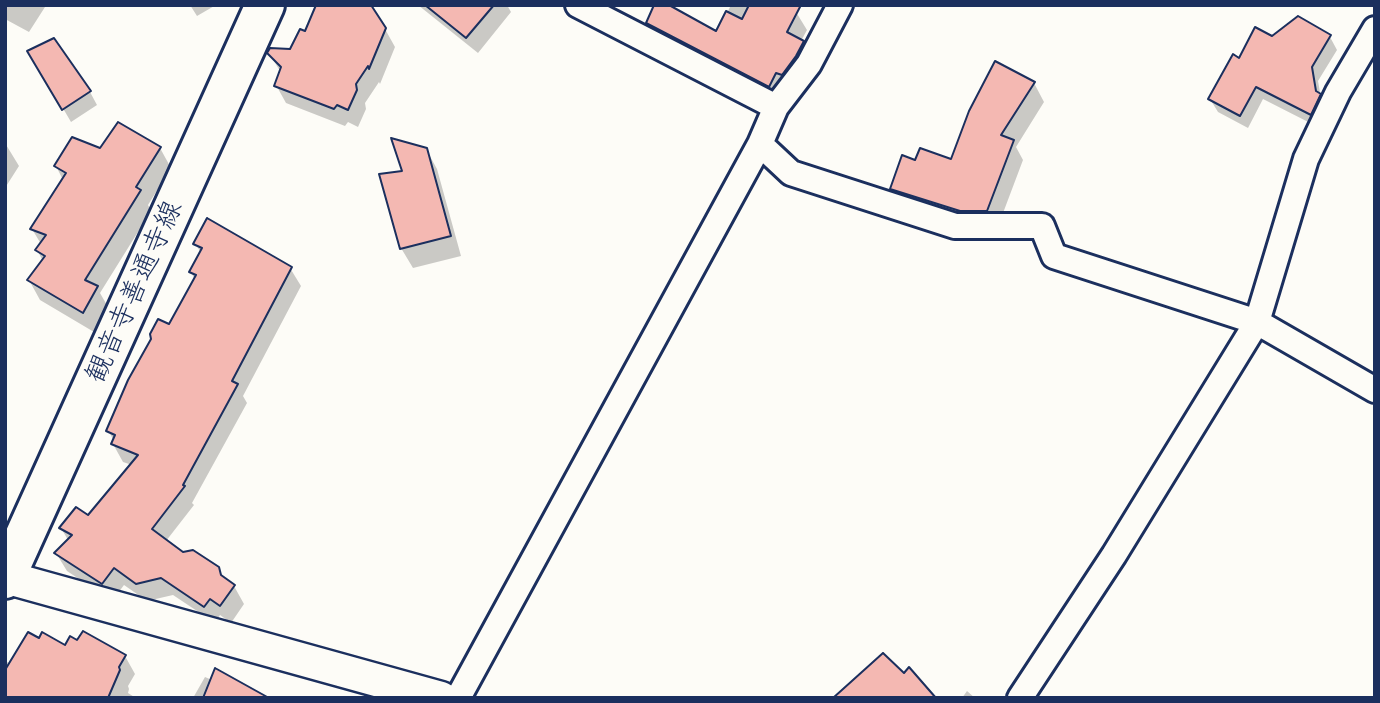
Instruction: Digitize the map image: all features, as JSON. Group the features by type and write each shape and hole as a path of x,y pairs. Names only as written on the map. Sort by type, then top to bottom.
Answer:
{"main road":[{"name":"観音寺善通寺線","path":"6,578 265,5"}],"street":[{"path":"578,5 776,107"},
{"path":"458,698 760,144 776,107 809,64 840,5"},
{"path":"1020,698 1114,555 1257,322 1306,159 1338,92 1375,29"},
{"path":"760,144 791,173 955,226 1042,226 1054,256 1257,322 1375,390"},
{"path":"6,578 441,698"}],"building":[{"path":"316,5 371,5 386,28 369,69 368,66 356,84 357,90 348,110 337,105 334,109 274,86 281,67 267,53 270,48 290,49 300,29 305,31"},
{"path":"425,5 494,5 466,38"},
{"path":"654,5 669,5 716,31 726,11 742,19 749,5 801,5 787,32 804,41 782,75 776,73 769,87 646,23"},
{"path":"1298,16 1331,35 1312,67 1316,91 1321,94 1311,115 1256,87 1240,116 1208,99 1233,54 1239,58 1255,27 1272,36"},
{"path":"54,38 91,91 62,110 27,51"},
{"path":"995,61 1035,82 1001,135 1014,140 987,211 960,211 890,189 902,155 915,160 920,148 951,159 969,111"},
{"path":"118,122 161,147 136,187 141,190 85,280 98,286 83,313 27,280 45,256 35,250 46,235 30,229 66,173 54,166 72,137 100,148"},
{"path":"391,138 427,148 451,236 400,249 379,174 402,171"},
{"path":"207,218 292,267 232,381 238,384 183,485 185,486 152,529 183,552 193,550 219,567 221,575 235,585 220,606 210,599 204,607 161,578 136,584 114,568 102,584 54,553 72,535 59,528 76,507 88,515 138,455 111,444 115,435 106,431 158,319 169,324 196,275 189,272 202,248 193,244"},
{"path":"83,631 126,655 108,698 5,698 5,670 28,632 39,638 42,632 65,645 70,636 77,640"},
{"path":"883,653 904,673 909,667 936,698 833,698"},
{"path":"215,668 269,698 203,698"}]}
